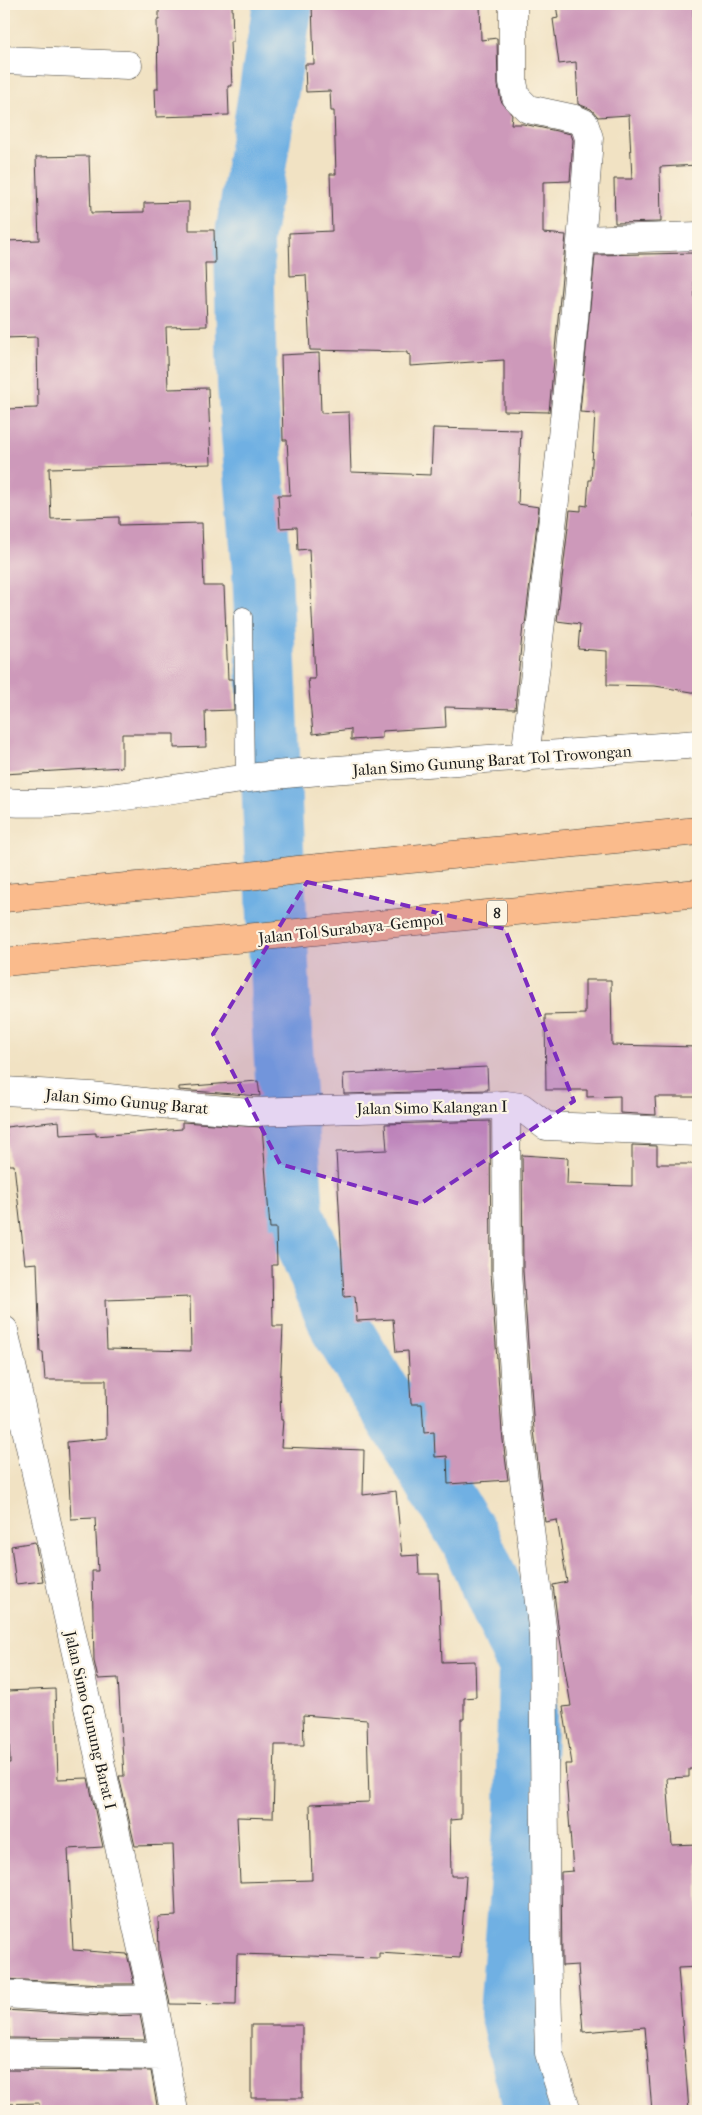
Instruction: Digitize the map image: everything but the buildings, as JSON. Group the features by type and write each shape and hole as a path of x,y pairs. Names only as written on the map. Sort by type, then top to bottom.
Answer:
{"highway":[{"path":"4,898 249,876 698,831"},
{"name":"Jalan Tol Surabaya–Gempol","path":"4,962 698,892"}],"street":[{"path":"513,4 513,82 516,97 528,109 575,119 584,123 589,138 582,240 566,406 525,758"},
{"path":"4,60 128,65"},
{"path":"582,240 698,236"},
{"name":"Jalan Simo Gunung Barat Tol Trowongan","path":"4,802 23,803 119,797 285,774 698,744"},
{"name":"Jalan Simo Gunug Barat","path":"4,1091 91,1096 250,1112"},
{"path":"506,1105 507,1272 522,1470 543,1634 546,1949 549,2053 567,2111"},
{"name":"Jalan Simo Kalangan I","path":"250,1112 506,1105 521,1107 546,1126 698,1132"},
{"name":"Jalan Simo Gunung Barat I","path":"4,1330 153,2000 174,2111"},
{"path":"4,1994 103,2000 153,2000"},
{"path":"4,2054 163,2056"}],"lane":[{"path":"243,616 248,779"}],"highlighted area":[{"path":"307,882 505,929 574,1101 420,1204 280,1164 213,1034"}],"waterway":[{"path":"283,4 244,241 247,386 262,570 282,1032 294,1214 340,1327 470,1539 528,1667 525,1815 509,2013 534,2111"}]}
